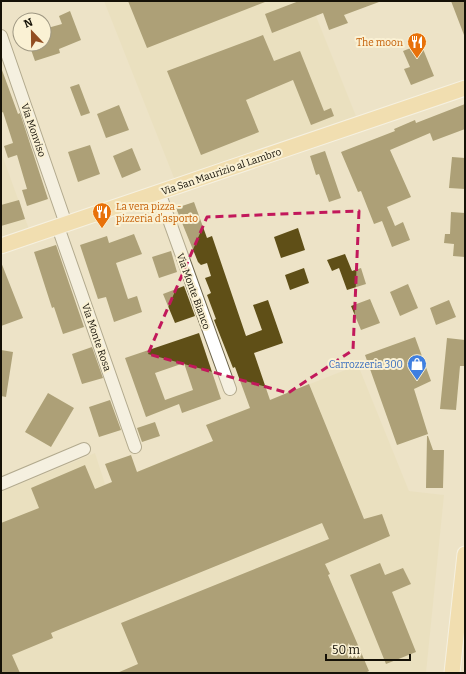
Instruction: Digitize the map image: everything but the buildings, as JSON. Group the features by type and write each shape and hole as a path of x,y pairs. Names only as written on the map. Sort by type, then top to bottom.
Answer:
{"main road":[{"name":"Via San Maurizio al Lambro","path":"1,246 465,88"},
{"name":"Via San Maurizio al Lambro","path":"442,96 465,95"},
{"path":"452,673 465,554"}],"street":[{"name":"Via Monviso","path":"1,36 62,225"},
{"name":"Via Monte Bianco","path":"159,192 230,389"},
{"name":"Via Monte Rosa","path":"62,225 135,447"},
{"path":"1,484 84,449"}],"highlighted area":[{"path":"359,211 353,350 288,393 148,354 207,217"}],"shaded area":[{"path":"104,1 310,1 356,116 176,183"},
{"path":"1,152 30,232 1,242"},
{"path":"358,365 409,491 444,495 426,673 1,673 1,492 95,453 105,484 109,483 213,441 206,425"}],"place":[{"name":"The moon","path":"417,59"},
{"name":"La vera pizza - pizzeria d'asporto","path":"102,229"},
{"name":"Carrozzeria 300","path":"417,381"}]}
